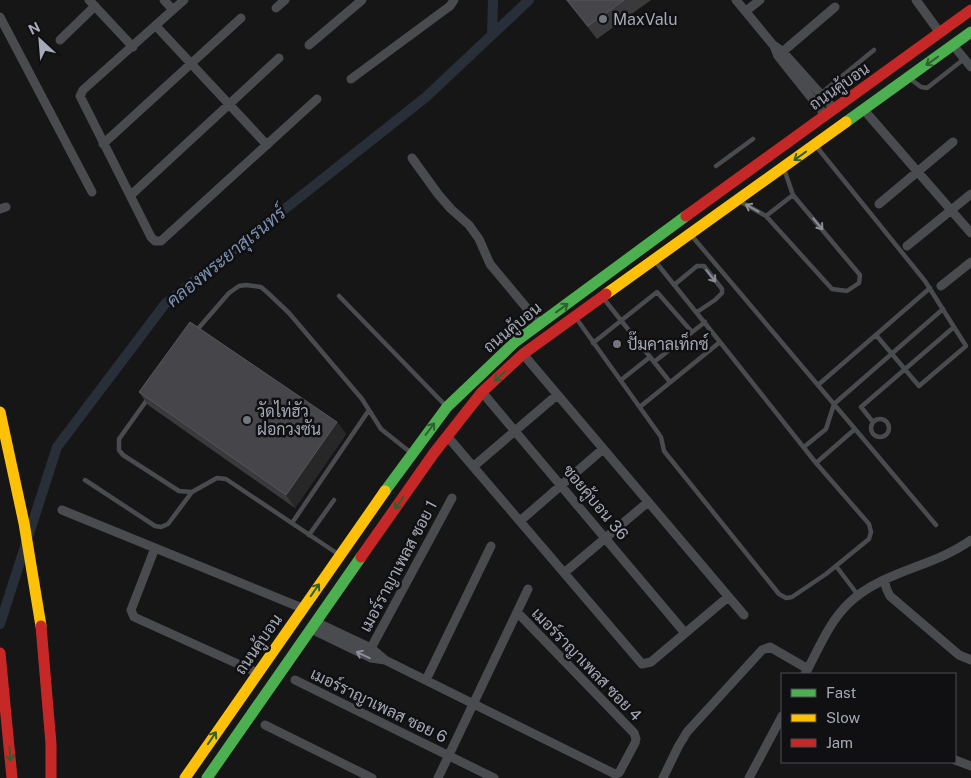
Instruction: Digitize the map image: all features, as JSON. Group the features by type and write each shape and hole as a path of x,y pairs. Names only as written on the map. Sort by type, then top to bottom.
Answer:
{"main road":[{"name":"ถนนคู้บอน","path":"185,778 339,555 447,407 515,342 971,10"},
{"name":"ถนนคู้บอน","path":"207,778 447,436 482,392 523,354 971,32"},
{"path":"629,258 638,270"},
{"path":"0,412 32,558 43,640 52,777"},
{"path":"0,653 12,778"}],"street":[{"path":"164,0 174,10"},
{"path":"184,0 80,94 80,98 103,144 151,237 155,241 161,241 317,99"},
{"path":"276,8 285,0"},
{"path":"309,46 362,0"},
{"path":"351,79 450,6 454,0"},
{"path":"736,0 830,112"},
{"path":"746,11 760,0"},
{"path":"916,0 940,33"},
{"path":"60,40 92,3 133,47"},
{"path":"781,54 835,8"},
{"path":"0,17 92,192"},
{"path":"103,144 241,18"},
{"path":"156,26 267,145"},
{"path":"952,45 971,67"},
{"path":"131,195 279,58"},
{"path":"864,110 971,233"},
{"path":"879,204 953,142"},
{"path":"412,158 442,199 469,225 479,239 490,264 540,324"},
{"path":"907,246 971,194"},
{"path":"941,286 971,262"},
{"path":"523,354 744,615"},
{"name":"ซอยคู้บอน 36","path":"482,392 685,633"},
{"path":"474,466 557,395"},
{"path":"447,436 642,664 651,662 728,597"},
{"path":"520,521 603,449"},
{"name":"เมอร์ราญาเพลส ซอย 1","path":"371,648 452,498"},
{"path":"564,573 648,502"},
{"path":"62,510 302,608"},
{"path":"663,778 687,732 762,650 770,647 807,672 828,628 858,595 884,580 951,553 971,540"},
{"path":"426,680 491,546"},
{"path":"155,548 131,610 134,617 258,673"},
{"path":"884,580 887,590 898,603 959,655 971,660"},
{"path":"438,778 528,589"},
{"name":"เมอร์ราญาเพลส ซอย 4","path":"474,704 615,774 621,770 635,744 636,736 516,612"},
{"path":"314,626 371,648 385,660 474,704"},
{"path":"314,626 371,658 385,660"},
{"name":"เมอร์ราญาเพลส ซอย 6","path":"296,680 494,778"},
{"path":"749,778 781,718"},
{"path":"265,725 372,778"},
{"path":"956,760 971,766"}],"lane":[{"path":"817,97 874,50"},
{"path":"908,78 921,87 927,88 964,59"},
{"path":"716,166 753,139"},
{"path":"815,145 930,288 966,346 919,386 876,335"},
{"path":"738,200 766,216 832,289 847,291 859,283 860,275 794,195 783,168"},
{"path":"766,216 794,195"},
{"path":"690,234 936,525"},
{"path":"575,317 661,437 664,451 779,594 786,598 792,597 836,566 869,539 871,532 869,524 816,463 706,322 654,259"},
{"path":"674,285 697,266 704,266 722,289 722,293 697,312"},
{"path":"194,333 229,292 246,285 261,287 289,313 362,399 381,430 412,453"},
{"path":"818,385 930,288"},
{"path":"593,343 657,292 692,332"},
{"path":"339,296 447,407"},
{"path":"603,297 670,382"},
{"path":"804,447 826,429 834,404 942,309"},
{"path":"654,362 706,322"},
{"path":"873,422 861,407 954,327"},
{"path":"640,406 720,342"},
{"path":"621,380 650,357"},
{"path":"151,394 119,439 119,450 123,455 179,491 192,492"},
{"path":"292,523 369,410"},
{"path":"878,419 885,420 889,428 887,433 883,436 877,436 873,433 871,428 873,422 878,419"},
{"path":"816,463 855,429"},
{"path":"865,441 873,433"},
{"path":"85,480 155,526 161,527 168,524 192,492 216,478 226,479 339,555"},
{"path":"309,535 334,500"},
{"path":"836,566 858,595"}],"building":[{"path":"567,0 624,0 588,26"},
{"name":"วัดไท่ฮัว ฝอกวงซัน","path":"190,322 337,422 286,495 139,392"}],"waterway":[{"name":"คลองพระยาสุเรนทร์","path":"492,35 493,0"},
{"name":"คลองพระยาสุเรนทร์","path":"0,624 57,447 165,304 426,97 529,0"}],"traffic: fast":[{"path":"846,122 971,32"},
{"path":"385,491 447,407 515,342 686,216"},
{"path":"207,778 361,557"}],"traffic: slow":[{"path":"606,294 846,122"},
{"path":"0,412 24,523 41,626"},
{"path":"185,778 385,491"}],"traffic: jam":[{"path":"686,216 971,10"},
{"path":"361,557 434,453 482,392 523,354 606,294"},
{"path":"41,626 51,744 51,778"},
{"path":"0,653 12,778"}],"place":[{"name":"MaxValu","path":"603,19"},
{"name":"ปั๊มคาลเท็กซ์","path":"617,344"},
{"name":"วัดไท่ฮัว ฝอกวงซัน","path":"247,420"}]}
